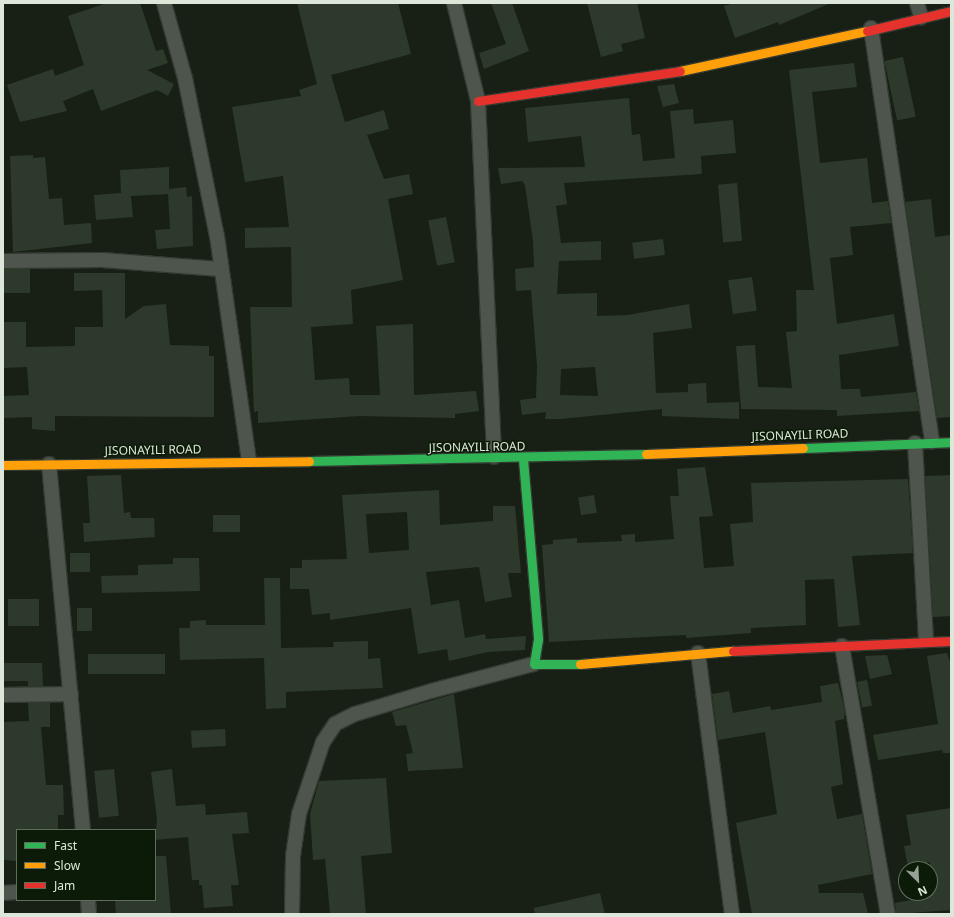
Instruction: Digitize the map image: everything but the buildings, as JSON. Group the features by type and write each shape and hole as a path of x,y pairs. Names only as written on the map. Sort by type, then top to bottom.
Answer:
{"street":[{"path":"164,3 185,78 220,270 248,460"},
{"path":"454,3 478,102 494,457"},
{"path":"917,3 921,17"},
{"path":"478,102 722,65 871,28 951,11"},
{"path":"871,28 932,442"},
{"path":"3,261 102,260 220,270"},
{"name":"JISONAYILI ROAD","path":"3,465 248,460 350,462 494,457 524,459 951,442"},
{"path":"915,443 926,640"},
{"path":"524,459 538,640 534,664"},
{"path":"49,464 83,829"},
{"path":"292,914 293,856 299,814 323,742 335,724 355,714 431,691 534,664 604,664 698,653 842,646 926,640 951,641"},
{"path":"842,646 888,914"},
{"path":"698,653 732,914"},
{"path":"3,695 71,694"},
{"path":"3,893 16,892"},
{"path":"88,901 89,914"}],"traffic: fast":[{"path":"803,448 951,442"},
{"path":"309,461 646,454"},
{"path":"523,459 538,639 534,664 580,664"}],"traffic: slow":[{"path":"680,71 867,31"},
{"path":"646,454 803,448"},
{"path":"3,465 309,461"},
{"path":"580,664 733,651"}],"traffic: jam":[{"path":"867,31 951,11"},
{"path":"478,101 680,71"},
{"path":"733,651 951,641"}]}
